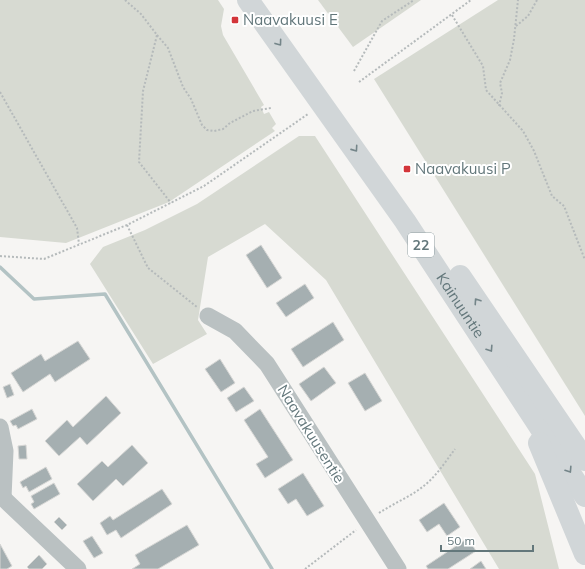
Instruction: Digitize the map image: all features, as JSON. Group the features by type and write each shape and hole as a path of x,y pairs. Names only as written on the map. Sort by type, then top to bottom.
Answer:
{"highway":[{"name":"Kainuuntie","path":"248,0 522,384 585,460"},
{"name":"Kainuuntie","path":"266,0 393,178 522,384 585,496"},
{"path":"522,384 585,438"},
{"path":"522,384 585,554"}],"street":[{"name":"Naavakuusentie","path":"208,316 235,331 267,364 398,569"},
{"path":"0,427 5,451 2,498 78,569"}],"path":[{"path":"125,0 141,14 168,48 183,87 191,99 202,124 208,130 214,131 223,129 230,123 253,111 271,108"},
{"path":"354,72 382,21 414,0"},
{"path":"359,82 471,0"},
{"path":"499,106 502,93 500,83 510,60 518,0"},
{"path":"515,27 528,16 537,0"},
{"path":"452,15 483,66 486,90 523,131 534,151 552,196 564,206 585,260"},
{"path":"157,34 143,91 139,162 171,203"},
{"path":"0,92 77,228 79,245"},
{"path":"0,256 44,259 127,225 204,186 311,112"},
{"path":"127,225 148,268 208,316"},
{"path":"305,569 395,502 424,486 437,473 455,449"}],"shaded area":[{"path":"0,0 218,0 224,9 221,26 223,35 264,105 261,107 264,114 269,112 276,124 272,128 275,131 169,202 66,243 0,237"},
{"path":"318,0 421,0 353,47"},
{"path":"498,0 585,0 585,416 374,79"},
{"path":"299,136 315,136 535,474 559,569 499,569 326,280 265,224 208,257 198,320 207,334 153,364 90,264 103,247 145,230 197,204"}],"building":[{"path":"261,245 282,278 267,288 246,255"},
{"path":"305,284 314,298 286,317 276,303"},
{"path":"333,322 344,340 303,367 291,349"},
{"path":"78,341 90,359 55,382 50,374 23,392 11,373 41,354 45,361"},
{"path":"220,359 235,383 221,392 205,369"},
{"path":"324,367 336,383 311,401 299,384"},
{"path":"365,373 382,401 365,411 348,383"},
{"path":"10,384 14,395 7,398 3,387"},
{"path":"244,387 254,401 236,412 227,398"},
{"path":"106,396 121,413 87,445 80,437 59,456 45,441 67,420 73,427"},
{"path":"32,409 37,419 18,429 16,425 13,426 10,421"},
{"path":"260,409 293,460 265,478 256,464 268,457 244,420"},
{"path":"26,445 27,459 19,459 18,446"},
{"path":"132,445 148,463 123,486 116,479 93,501 77,484 102,461 108,467"},
{"path":"46,467 52,479 29,492 26,486 23,488 20,482"},
{"path":"303,473 324,506 307,516 296,499 288,504 278,489"},
{"path":"54,483 60,494 34,509 31,504 34,502 31,496"},
{"path":"162,489 172,504 121,538 116,530 107,535 100,523 110,516 113,520"},
{"path":"444,503 460,527 447,536 439,524 427,532 419,520"},
{"path":"59,517 67,525 62,530 54,522"},
{"path":"187,525 199,545 158,569 132,569 140,564 135,555"},
{"path":"92,536 103,553 94,558 83,541"},
{"path":"468,538 476,551 448,569 428,569 426,566"},
{"path":"0,544 12,566 7,569 0,569"},
{"path":"39,555 47,564 42,569 29,569 27,567"},
{"path":"481,561 486,569 470,569"}],"waterway":[{"path":"0,267 34,299 105,294 272,569"}],"place":[{"name":"Naavakuusi E","path":"235,20"},
{"name":"Naavakuusi P","path":"407,169"}]}
